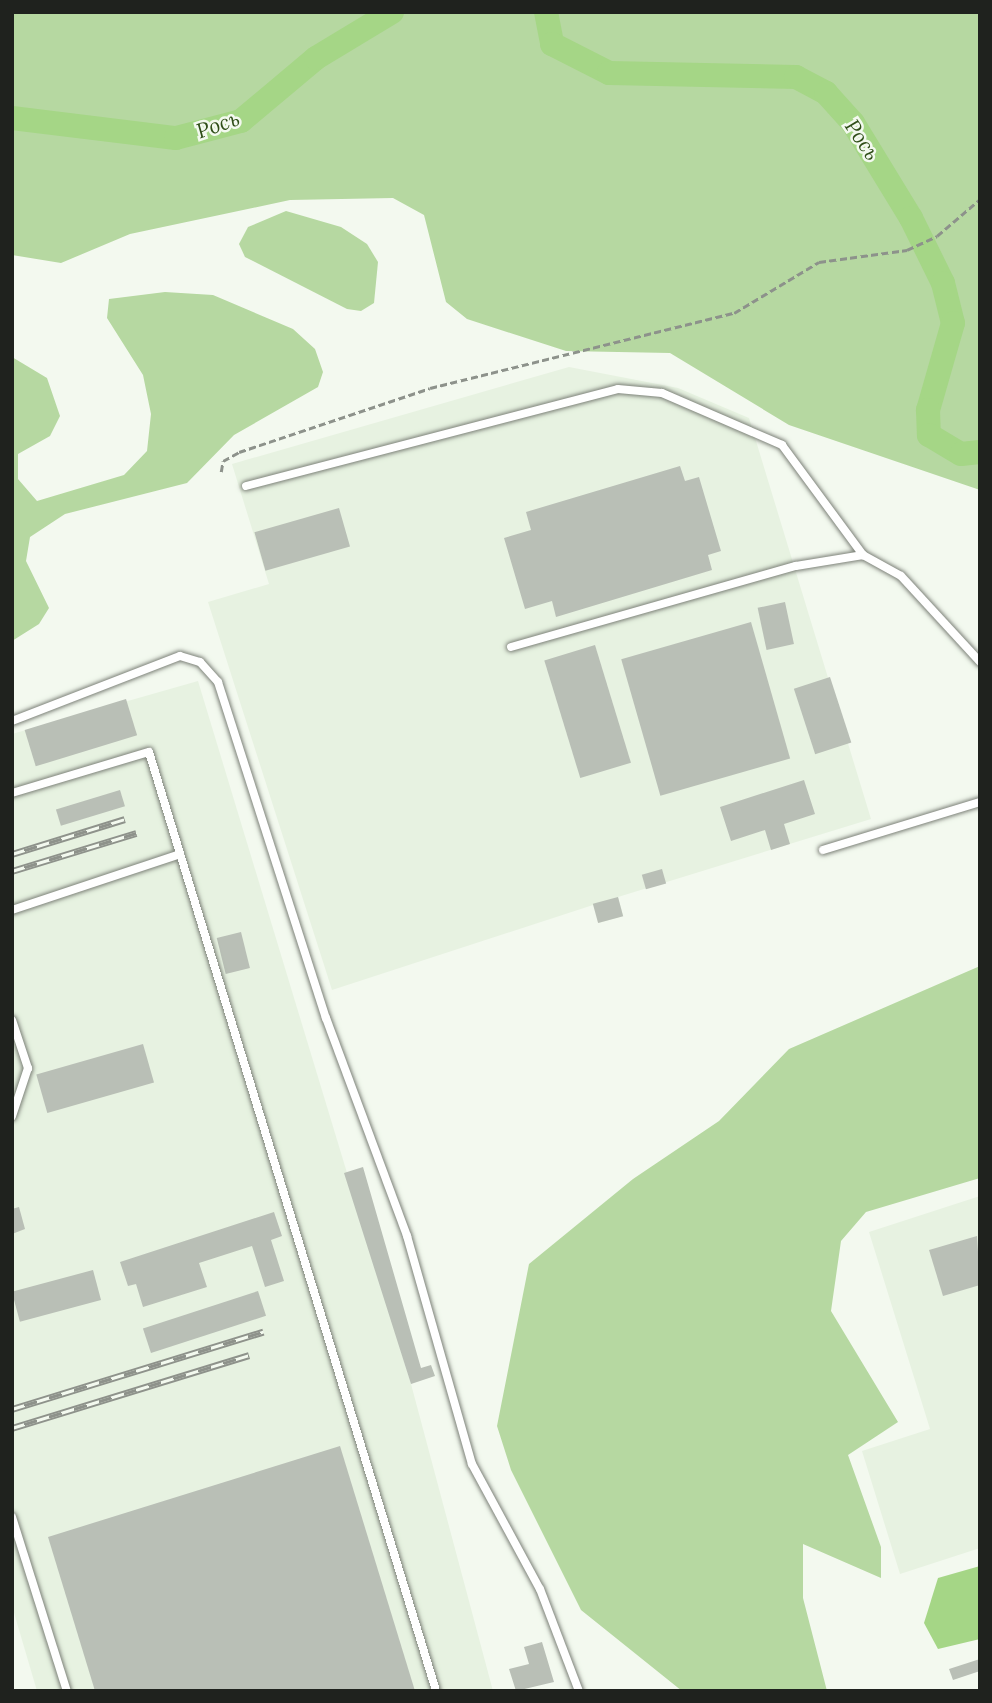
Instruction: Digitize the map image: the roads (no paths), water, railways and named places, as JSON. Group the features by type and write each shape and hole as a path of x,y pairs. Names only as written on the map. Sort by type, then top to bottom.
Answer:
{"lane":[{"path":"246,486 618,389 662,393 782,445 863,555 901,576 980,662"},
{"path":"511,647 796,566 863,555"},
{"path":"12,721 180,656 200,662 218,682 326,1018 407,1236 472,1464 540,1589 579,1691"},
{"path":"12,793 149,752 436,1691"},
{"path":"823,850 980,802"},
{"path":"12,910 180,855"},
{"path":"12,1020 28,1068 12,1116"},
{"path":"12,1517 67,1691"}],"waterway":[{"name":"Рось","path":"12,118 176,138 241,121 316,58 392,12"},
{"name":"Рось","path":"546,12 552,44 609,73 796,77 826,93 853,123 911,218 943,283 953,323 928,410 929,435 961,454 980,452"}],"railway":[{"path":"12,854 125,819"},
{"path":"12,871 136,833"},
{"path":"12,1409 263,1332"},
{"path":"12,1428 249,1355"}]}
